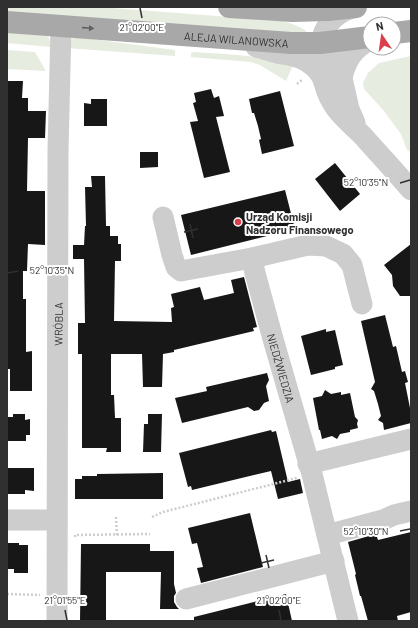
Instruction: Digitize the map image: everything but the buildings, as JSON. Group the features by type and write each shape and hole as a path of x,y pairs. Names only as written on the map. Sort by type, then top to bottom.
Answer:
{"main road":[{"path":"229,7 292,11 328,10 356,7"},
{"name":"ALEJA WILANOWSKA","path":"7,22 291,43 325,39 362,39"}],"street":[{"path":"325,39 327,26 337,15 343,11 356,7"},
{"path":"292,11 303,13 312,17 318,23 337,61 333,79"},
{"name":"WRÓBLA","path":"56,621 58,151 61,26"},
{"path":"236,39 256,47 301,58 333,79 361,134 411,190"},
{"path":"333,79 345,66 348,58 362,45"},
{"path":"163,217 172,255 176,267 181,271 253,266 308,245 326,246 343,254 352,265 362,304"},
{"name":"NIEDŹWIEDZIA","path":"253,266 312,476 348,621"},
{"path":"312,476 411,439"},
{"path":"327,535 411,511"},
{"path":"7,520 57,520"},
{"path":"186,599 334,561"}],"path":[{"path":"152,517 163,512 312,476"},
{"path":"116,518 117,535"},
{"path":"75,543 75,535 150,534"},
{"path":"7,594 39,595"}],"shaded area":[{"path":"7,7 99,7 282,21 301,28 306,31 306,34 7,12"},
{"path":"7,32 47,36 51,47 7,43"},
{"path":"76,37 175,50 175,56 67,48 70,41"},
{"path":"7,50 35,52 46,71 7,69"},
{"path":"191,53 257,57 294,63 286,81 260,65 251,62 191,57"},
{"path":"411,56 411,152 407,150 401,134 384,111 364,89 363,83 368,73 379,63"}],"place":[{"name":"Urząd Komisji Nadzoru Finansowego","path":"238,222"}]}
